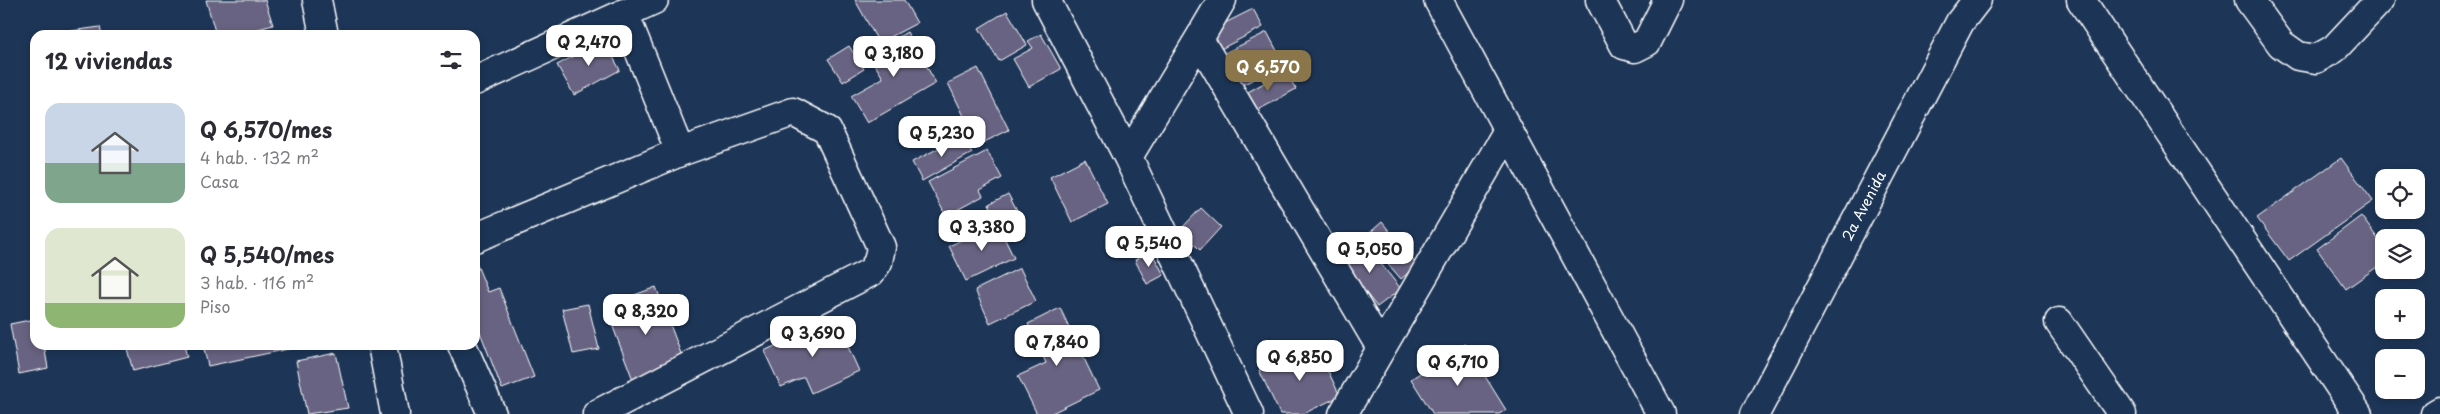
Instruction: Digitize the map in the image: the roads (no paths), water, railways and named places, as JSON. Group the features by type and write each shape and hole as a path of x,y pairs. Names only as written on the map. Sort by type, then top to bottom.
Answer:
{"street":[{"path":"317,0 323,30"},
{"path":"480,79 654,0"},
{"path":"1046,0 1128,157 1249,414"},
{"path":"1128,157 1222,0"},
{"path":"1438,0 1661,414"},
{"path":"1600,0 1624,45 1635,48 1647,42 1668,0"},
{"name":"2a Avenida","path":"1755,414 1960,22 1977,0"},
{"path":"2081,0 2358,414"},
{"path":"2249,0 2281,44 2298,56 2316,59 2334,49 2380,0"},
{"path":"624,13 680,152"},
{"path":"1199,39 1382,348"},
{"path":"480,236 680,152 793,112 827,130 881,247 878,262 871,272 597,414"},
{"path":"1343,414 1508,131"},
{"path":"2059,322 2122,414"},
{"path":"383,350 395,414"},
{"path":"464,350 492,414"},
{"path":"2436,414 2440,411"}]}
